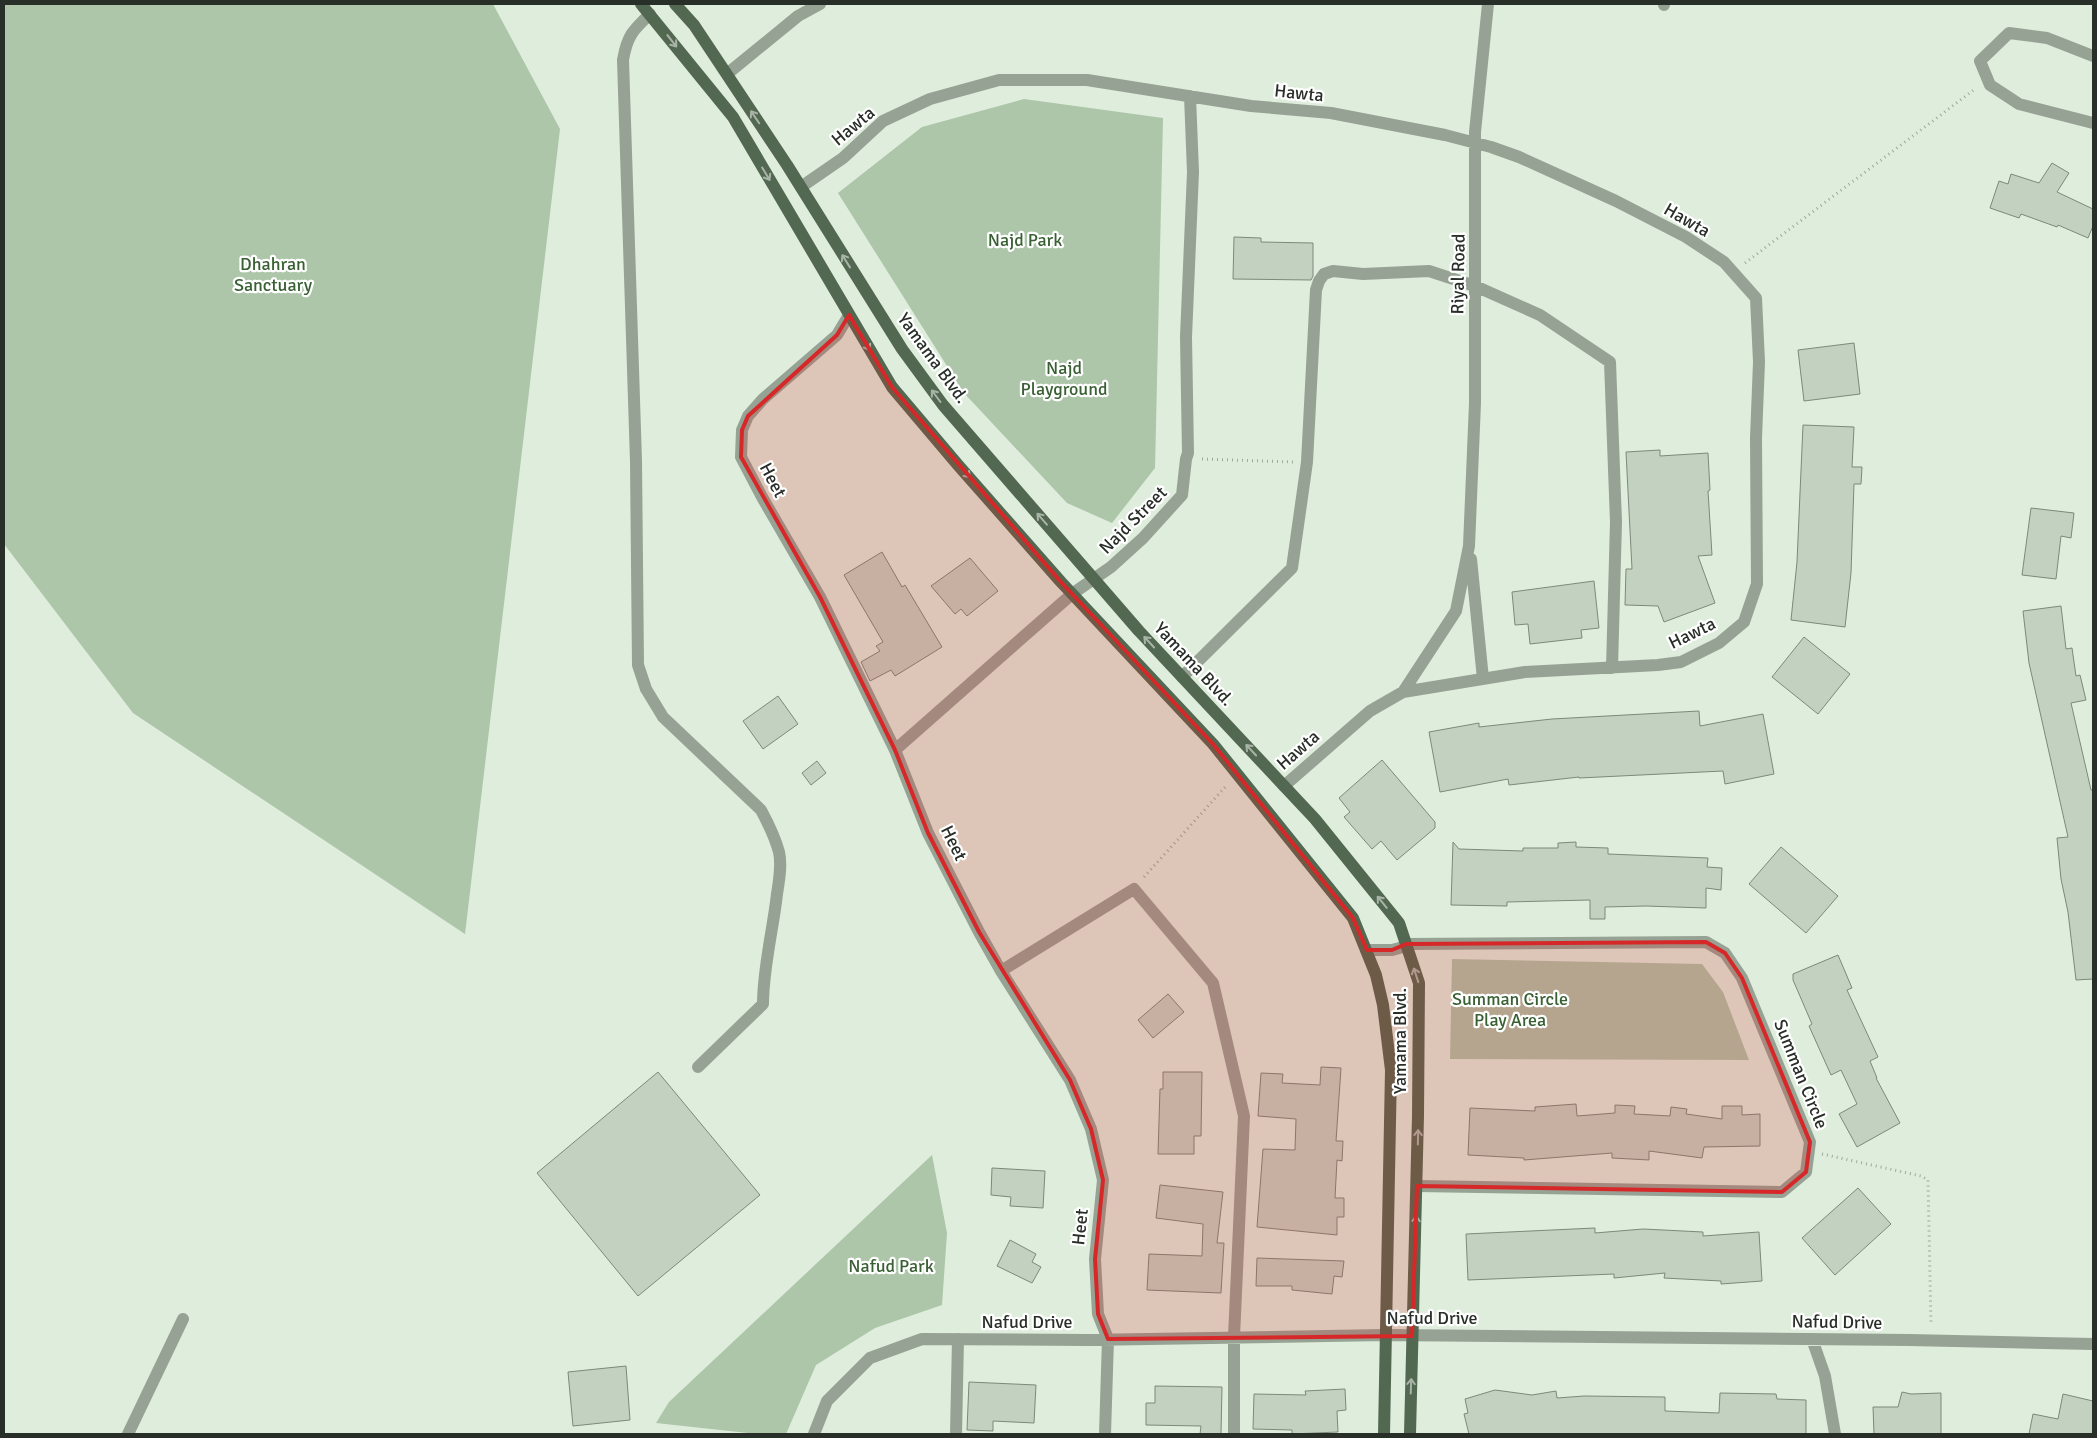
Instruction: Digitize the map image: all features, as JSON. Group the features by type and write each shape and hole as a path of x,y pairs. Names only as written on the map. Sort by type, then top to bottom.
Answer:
{"main road":[{"name":"Yamama Blvd.","path":"641,4 733,117 892,387 1072,594 1213,744 1353,918 1376,975 1383,1005 1391,1070 1384,1434"},
{"name":"Yamama Blvd.","path":"675,4 694,25 727,74 801,187 902,349 943,404 1182,677 1315,819 1398,923 1419,984 1417,1186 1410,1434"}],"street":[{"path":"727,74 798,16 820,4"},
{"name":"Riyal Road","path":"1483,679 1470,546 1474,403 1476,143 1488,4"},
{"path":"650,14 636,27 626,42 623,60 636,461 638,665 646,689 663,717 761,810 772,830 780,854 780,875 772,937 763,983 763,1004 698,1067"},
{"path":"2093,56 2046,38 2010,33 1980,61 1990,85 2019,104 2093,123"},
{"name":"Hawta","path":"801,187 843,158 883,122 930,99 999,80 1087,80 1251,106 1331,113 1476,143 1519,157 1616,201 1686,237 1724,262 1756,298 1759,362 1756,438 1757,584 1744,622 1719,643 1681,662 1612,668 1525,672 1402,692 1370,711 1284,786"},
{"name":"Najd Street","path":"895,750 1072,594 1111,567 1143,538 1182,495 1188,453 1186,337 1193,172 1190,96"},
{"path":"1182,677 1292,568 1307,462 1316,290 1318,281 1324,274 1333,271 1363,274 1429,271 1475,286 1540,315 1610,362 1616,522 1612,668"},
{"name":"Heet","path":"849,315 837,335 764,398 748,416 742,430 741,457 820,598 895,750 928,833 1001,971 1070,1080 1091,1129 1103,1180 1095,1259 1098,1314 1108,1340 1104,1434"},
{"name":"Riyal Road","path":"1402,692 1456,611 1470,546"},
{"path":"1001,971 1134,889 1213,983 1244,1116 1234,1337 1234,1434"},
{"name":"Summan Circle","path":"1366,950 1392,950 1406,945 1706,942 1724,953 1742,978 1810,1142 1806,1172 1782,1192 1417,1186"},
{"path":"128,1434 183,1319"},
{"name":"Nafud Drive","path":"814,1434 827,1401 870,1358 922,1339 1108,1340 1412,1336 1931,1340 2093,1344"},
{"path":"956,1434 958,1339"},
{"path":"1812,1339 1825,1376 1835,1434"}],"path":[{"path":"1733,272 1988,80"},
{"path":"1186,459 1307,462"},
{"path":"1134,889 1237,774"},
{"path":"1809,1151 1869,1166 1921,1176 1928,1180 1931,1340"}],"highlighted area":[{"path":"849,315 892,387 1061,582 1213,744 1353,918 1367,950 1392,950 1406,944 1706,942 1725,953 1742,978 1810,1142 1806,1172 1782,1192 1417,1186 1412,1336 1108,1339 1098,1314 1095,1259 1103,1180 1091,1129 1070,1080 979,932 928,833 895,750 820,597 741,457 742,430 748,416 837,335"}],"green space":[{"name":"Dhahran Sanctuary","path":"4,4 493,4 560,129 465,934 133,713 4,544"},
{"name":"Najd Park","path":"1024,99 1163,118 1155,468 1112,523 1067,503 964,393 838,193 922,127"},
{"name":"Summan Circle Play Area","path":"1452,959 1702,964 1723,992 1749,1060 1450,1059"},
{"name":"Nafud Park","path":"932,1155 947,1233 942,1305 875,1328 816,1365 786,1434 757,1434 656,1423 669,1402"}],"building":[{"path":"2052,163 2069,173 2057,192 2093,209 2093,226 2088,238 2058,225 2057,227 2021,214 2019,218 1990,208 1999,181 2008,184 2011,174 2039,183"},
{"path":"1234,237 1261,238 1261,242 1313,243 1313,276 1311,280 1233,279"},
{"path":"1854,343 1860,394 1804,401 1798,350"},
{"path":"1803,425 1854,427 1852,467 1862,467 1861,484 1854,484 1851,573 1845,627 1791,620 1797,562"},
{"path":"1660,450 1660,456 1708,453 1712,555 1698,556 1715,603 1664,622 1658,606 1625,605 1626,569 1632,569 1626,452"},
{"path":"2031,508 2074,513 2071,538 2061,536 2056,579 2022,575"},
{"path":"882,552 902,587 905,585 942,647 895,676 891,670 870,681 861,662 880,651 876,646 883,642 844,575"},
{"path":"970,558 998,591 967,616 961,609 955,614 931,586"},
{"path":"1594,581 1599,628 1581,630 1582,638 1530,644 1528,624 1515,625 1512,592"},
{"path":"2061,606 2066,649 2072,648 2076,676 2080,675 2086,700 2071,703 2091,790 2093,790 2093,979 2076,980 2057,838 2068,837 2029,663 2023,611"},
{"path":"1804,637 1850,674 1818,714 1772,677"},
{"path":"778,696 798,724 763,749 743,721"},
{"path":"1699,711 1700,726 1763,714 1774,774 1725,784 1723,771 1579,777 1509,785 1508,779 1440,792 1429,732 1479,723 1479,727 1552,719"},
{"path":"1382,760 1435,822 1435,828 1397,860 1381,841 1372,849 1344,817 1350,812 1339,798"},
{"path":"817,761 826,773 811,785 802,773"},
{"path":"1453,842 1459,849 1523,851 1523,848 1558,848 1558,843 1576,842 1576,847 1608,848 1608,854 1708,858 1707,867 1722,868 1721,890 1706,888 1706,908 1605,907 1605,919 1590,919 1590,900 1507,902 1507,906 1451,905"},
{"path":"1781,847 1838,896 1806,933 1749,884"},
{"path":"1838,955 1852,988 1847,990 1878,1057 1870,1061 1876,1078 1900,1123 1857,1147 1839,1114 1857,1104 1841,1070 1831,1075 1809,1026 1812,1024 1793,980 1793,974"},
{"path":"1168,994 1184,1012 1153,1038 1138,1020"},
{"path":"1321,1067 1341,1068 1336,1141 1343,1141 1342,1161 1337,1160 1335,1198 1344,1198 1344,1217 1337,1217 1337,1235 1257,1227 1263,1149 1295,1150 1296,1119 1258,1116 1261,1073 1283,1074 1282,1083 1320,1085"},
{"path":"658,1072 760,1195 638,1296 537,1173"},
{"path":"1163,1072 1202,1072 1201,1136 1194,1136 1194,1154 1158,1154 1160,1089 1163,1089"},
{"path":"1576,1104 1577,1116 1615,1113 1615,1105 1635,1106 1634,1114 1670,1116 1671,1107 1687,1109 1686,1114 1722,1119 1722,1106 1742,1106 1742,1115 1760,1114 1760,1146 1704,1147 1702,1158 1649,1151 1649,1160 1612,1158 1612,1153 1524,1160 1524,1158 1468,1155 1470,1108 1535,1111 1535,1107"},
{"path":"992,1168 1045,1171 1043,1208 1010,1206 1011,1197 991,1195"},
{"path":"1160,1185 1223,1192 1217,1243 1224,1243 1221,1293 1147,1290 1149,1254 1202,1256 1203,1224 1156,1218"},
{"path":"1858,1188 1891,1224 1835,1275 1802,1238"},
{"path":"1595,1228 1595,1233 1643,1229 1703,1232 1703,1236 1759,1232 1762,1281 1721,1284 1721,1281 1664,1278 1665,1273 1614,1278 1614,1274 1468,1280 1466,1234"},
{"path":"1010,1240 1036,1254 1032,1262 1041,1267 1032,1283 997,1266"},
{"path":"1257,1258 1344,1261 1342,1277 1334,1276 1332,1294 1292,1290 1292,1286 1256,1286"},
{"path":"626,1366 630,1420 573,1426 568,1372"},
{"path":"969,1382 1036,1385 1034,1423 993,1421 993,1431 967,1430"},
{"path":"1155,1386 1222,1387 1221,1434 1200,1434 1201,1426 1146,1425 1146,1403 1155,1403"},
{"path":"1345,1389 1346,1410 1337,1411 1338,1432 1292,1434 1292,1430 1253,1429 1254,1394 1306,1395 1305,1391"},
{"path":"1495,1390 1532,1395 1556,1391 1557,1398 1584,1396 1665,1397 1665,1411 1719,1413 1720,1393 1776,1394 1777,1399 1806,1400 1806,1434 1469,1434 1464,1414 1468,1413 1465,1399"},
{"path":"1902,1392 1911,1394 1941,1393 1941,1434 1874,1434 1873,1407 1898,1407"},
{"path":"2063,1394 2093,1401 2093,1434 2029,1434 2033,1414 2058,1419"}],"park label":[{"name":"Najd Playground","path":"1064,378"}]}
